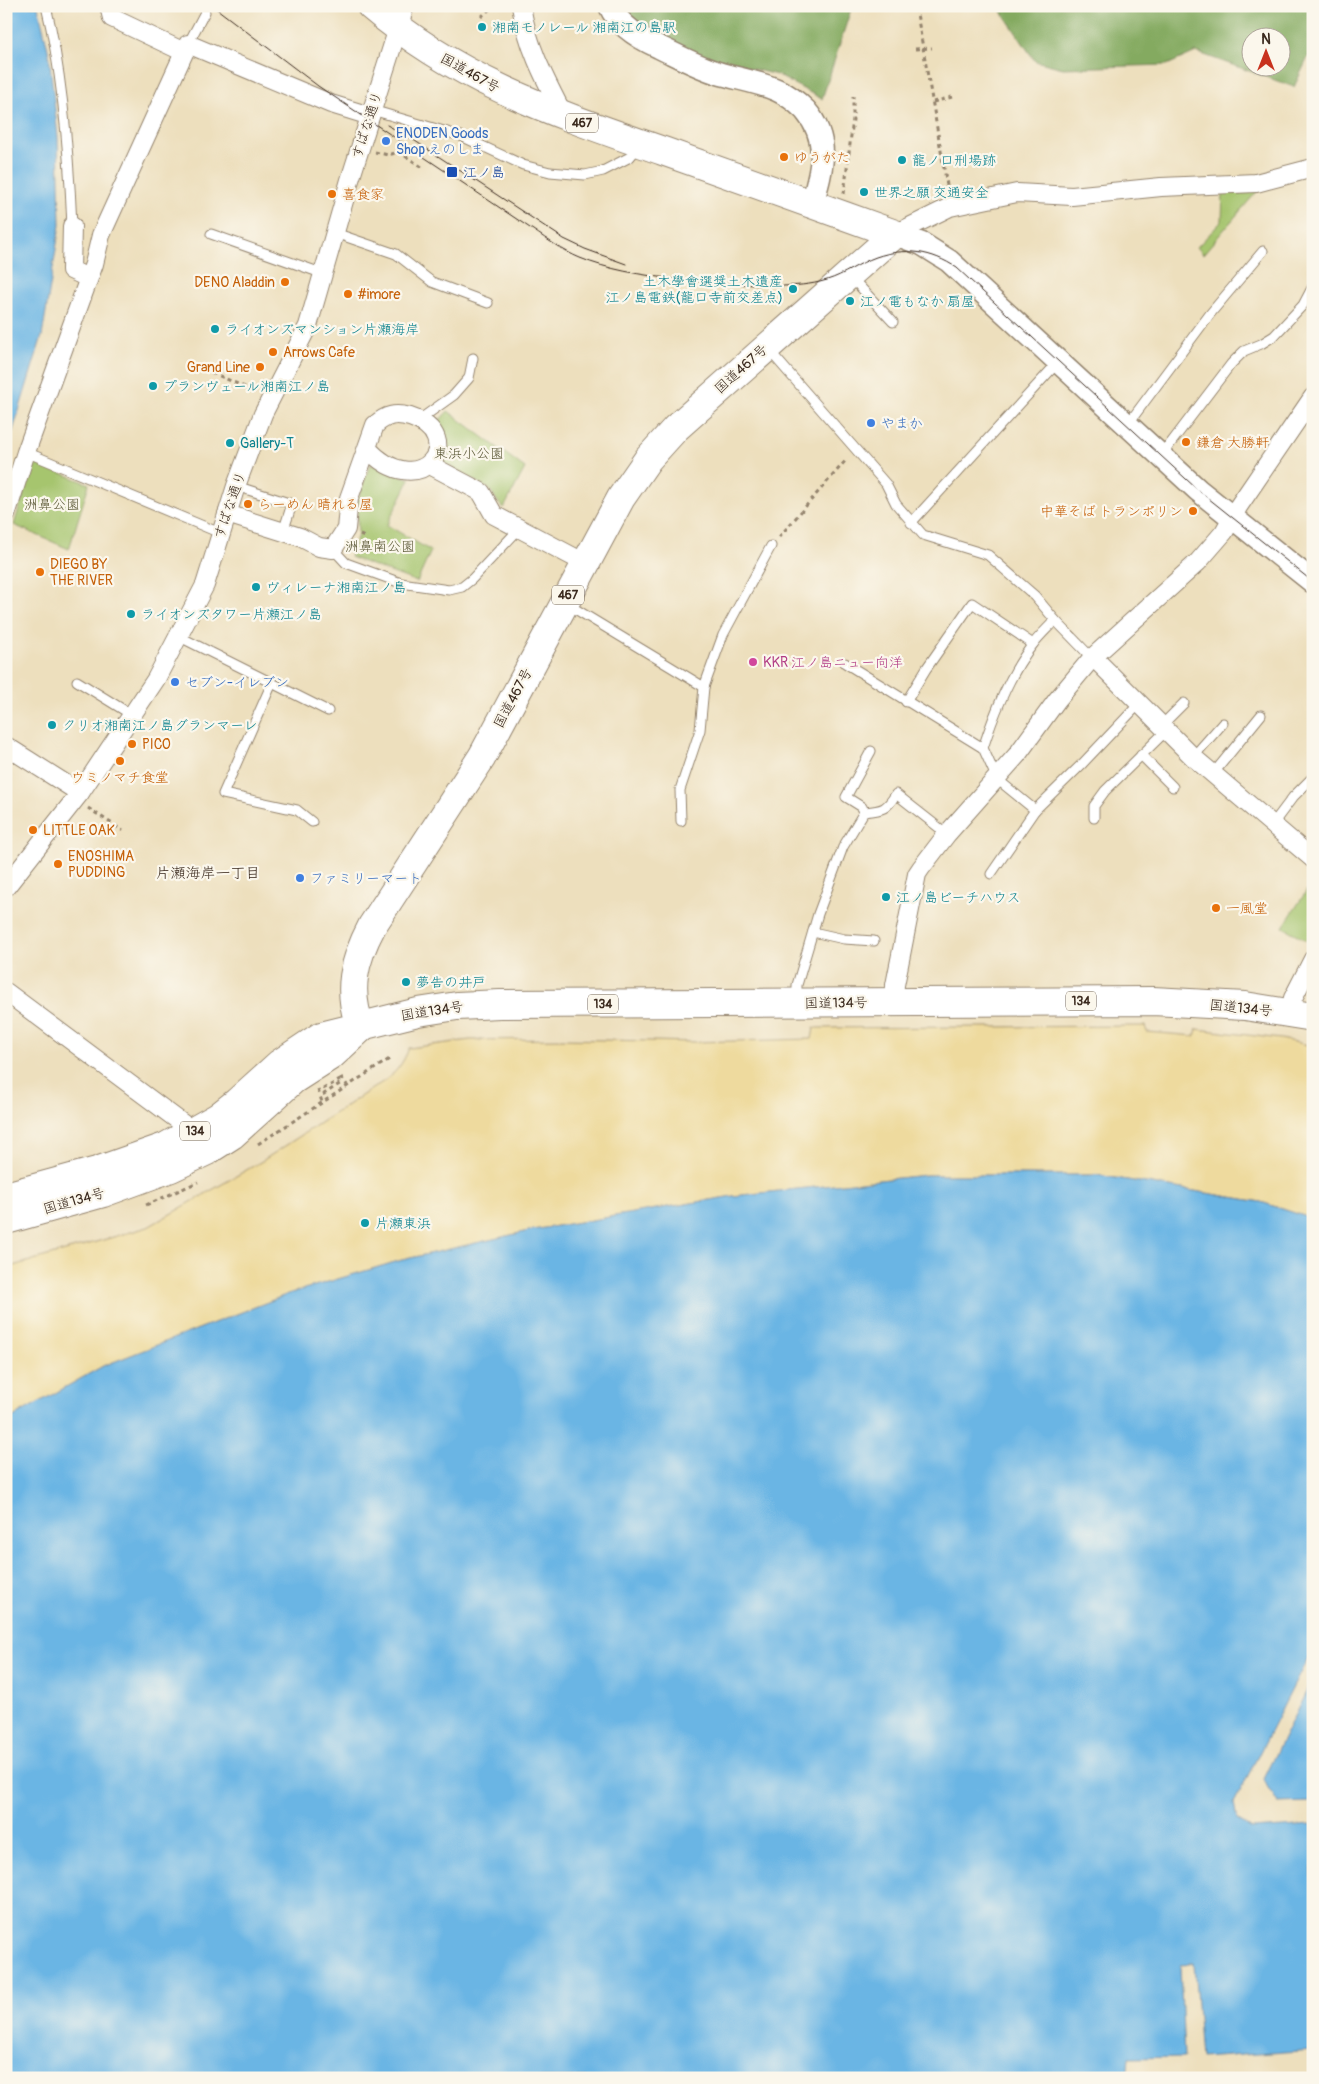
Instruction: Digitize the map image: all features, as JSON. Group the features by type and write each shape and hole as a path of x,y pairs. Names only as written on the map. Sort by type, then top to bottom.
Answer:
{"highway":[{"name":"国道467号","path":"361,1028 356,1016 353,995 354,972 361,948 372,926 482,757 621,498 648,459 676,428 895,234 564,116 502,91 468,73 401,18 371,6"},
{"name":"国道134号","path":"6,1196 122,1163 165,1147 194,1132 237,1102 289,1056 321,1036 361,1028 396,1017 457,1006 1153,1001 1245,1006 1301,1015"},
{"name":"国道134号","path":"6,1220 120,1187 171,1168 207,1151 232,1135 292,1080 332,1054 361,1028"}],"street":[{"path":"109,6 112,18 331,104 371,113"},
{"path":"521,6 526,33 534,58 564,116"},
{"path":"610,6 612,13 628,28 648,42 716,72 776,89 789,96 801,106 818,129 822,141 820,175 812,204"},
{"name":"すばな通り","path":"6,887 77,796 156,679 205,585 236,486 271,398 308,326 360,148 401,18"},
{"path":"6,515 26,452 94,264 101,235 186,48"},
{"path":"895,234 950,207 1016,193 1072,196 1161,187 1256,183 1312,166"},
{"path":"72,226 71,270 88,278"},
{"path":"895,234 922,244 949,261 1161,456 1233,519 1313,582"},
{"path":"894,1002 895,984 917,874 947,834 997,779 1092,657 1198,562 1233,519 1238,507 1313,398"},
{"path":"227,514 300,537 319,547 333,548 346,529 350,498 367,448 375,425 384,417 398,414 419,420 430,428 437,443 437,455 430,465 420,471 408,472 378,461 367,448"},
{"path":"430,465 481,492 494,514 585,563"},
{"path":"1092,657 1193,756 1313,859"},
{"path":"6,746 77,796"},
{"path":"1301,1015 1293,998 1313,959"},
{"path":"6,992 194,1132"}],"lane":[{"path":"46,6 56,46 70,178 72,226"},
{"path":"186,48 205,12"},
{"path":"371,113 461,136 523,165 550,172 585,175 603,171 630,157 640,143"},
{"path":"335,233 396,254 432,282 488,303"},
{"path":"211,234 324,274"},
{"path":"1127,425 1210,314 1263,251"},
{"path":"848,274 893,322"},
{"path":"1161,456 1232,364 1244,351 1274,336 1303,305 1313,286"},
{"path":"766,347 886,484 896,504 923,536 988,556 1035,596 1055,620 1092,657"},
{"path":"419,420 454,395 468,378 473,358"},
{"path":"911,523 1059,361"},
{"path":"26,452 220,533"},
{"path":"236,486 292,504 283,532"},
{"path":"333,548 346,563 401,583 449,590 462,587 472,580 519,529"},
{"path":"681,821 680,790 700,730 704,687 723,635 771,546"},
{"path":"564,602 704,687"},
{"path":"906,702 972,603 1033,644"},
{"path":"983,748 992,718 1008,686 1033,644 1055,620"},
{"path":"178,636 328,711"},
{"path":"845,663 983,748 997,779 1035,810"},
{"path":"77,681 132,715"},
{"path":"272,683 223,794 297,810 312,822"},
{"path":"991,874 1035,810 1140,703"},
{"path":"1094,818 1094,806 1099,799 1141,755 1184,704"},
{"path":"1213,774 1261,715"},
{"path":"1193,756 1223,723"},
{"path":"864,812 862,808 846,797 871,751"},
{"path":"1141,755 1173,787"},
{"path":"1272,825 1293,797 1313,778"},
{"path":"864,812 882,810 888,806 896,794 947,834"},
{"path":"797,1003 797,985 813,932 843,847 864,812"},
{"path":"813,932 844,939 874,941"}],"path":[{"path":"482,17 494,6"},
{"path":"916,8 950,207"},
{"path":"915,50 932,48"},
{"path":"844,199 853,119 853,96"},
{"path":"932,102 952,97"},
{"path":"360,148 388,155 399,152 422,167"},
{"path":"190,363 271,398"},
{"path":"788,525 856,449"},
{"path":"77,796 123,831"},
{"path":"256,1145 391,1058"},
{"path":"331,1078 333,1081 342,1076 348,1086"},
{"path":"318,1090 322,1102"},
{"path":"146,1205 205,1179"}],"green space":[{"path":"621,6 852,6 822,99 777,75 716,60 670,42 634,21"},
{"path":"998,6 1313,6 1313,47 1294,87 1269,78 1292,78 1292,28 1242,28 1242,68 1196,52 1167,65 1063,68 1035,61"},
{"path":"1260,188 1203,254 1197,247 1222,221 1223,192"},
{"name":"東浜小公園","path":"448,411 525,468 504,508 489,489 442,462 443,443 435,425"},
{"name":"洲鼻公園","path":"33,462 89,484 69,549 14,525"},
{"name":"洲鼻南公園","path":"370,464 410,479 387,525 431,551 417,582 350,557 358,535 357,503"},
{"path":"1313,881 1313,944 1283,927"}],"sand":[{"name":"片瀬東浜","path":"1145,1026 1147,1032 1195,1036 1197,1029 1281,1039 1313,1046 1313,1219 1261,1202 1097,1175 926,1175 733,1196 533,1230 402,1260 291,1293 103,1366 6,1421 6,1268 148,1227 262,1161 384,1081 399,1067 409,1048 470,1040 562,1039 694,1042 812,1039 814,1028"}],"water":[{"path":"6,6 38,6 49,54 58,137 60,225 42,336 6,453"},
{"path":"926,1175 1097,1175 1261,1202 1313,1219 1313,1648 1234,1803 1237,1819 1252,1829 1313,1825 1313,2050 1201,2058 1194,1964 1180,1965 1184,2057 1129,2058 1127,2078 6,2078 6,1421 103,1366 291,1293 402,1260 533,1230 733,1196"},
{"path":"1313,1678 1313,1802 1278,1803 1263,1779"}],"tram line":[{"path":"213,6 318,86 550,241 580,258 601,265 650,276 703,282 777,286 802,285 827,280 876,257 897,252 918,252 948,262 957,268 1198,490 1313,582"},
{"path":"387,125 409,137 564,239 626,264"}],"place":[{"name":"湘南モノレール 湘南江の島駅","path":"482,27"},
{"name":"ENODEN Goods Shop えのしま","path":"386,141"},
{"name":"ゆうがた","path":"784,157"},
{"name":"龍ノ口刑場跡","path":"902,160"},
{"name":"江ノ島","path":"452,172"},
{"name":"世界之願 交通安全","path":"864,192"},
{"name":"喜食家","path":"332,194"},
{"name":"DENO Aladdin","path":"285,282"},
{"name":"土木學會選奨土木遺産 江ノ島電鉄(龍口寺前交差点)","path":"793,289"},
{"name":"#imore","path":"348,294"},
{"name":"江ノ電もなか 扇屋","path":"850,301"},
{"name":"ライオンズマンション片瀬海岸","path":"215,329"},
{"name":"Arrows Cafe","path":"273,352"},
{"name":"Grand Line","path":"260,367"},
{"name":"プランヴェール湘南江ノ島","path":"153,386"},
{"name":"やまか","path":"871,423"},
{"name":"鎌倉 大勝軒","path":"1186,442"},
{"name":"Gallery-T","path":"230,443"},
{"name":"らーめん 晴れる屋","path":"248,504"},
{"name":"中華そば トランポリン","path":"1193,511"},
{"name":"DIEGO BY THE RIVER","path":"40,572"},
{"name":"ヴィレーナ湘南江ノ島","path":"256,587"},
{"name":"ライオンズタワー片瀬江ノ島","path":"131,614"},
{"name":"KKR 江ノ島ニュー向洋","path":"753,662"},
{"name":"セブン-イレブン","path":"175,682"},
{"name":"クリオ湘南江ノ島グランマーレ","path":"52,725"},
{"name":"PICO","path":"132,744"},
{"name":"ウミノマチ食堂","path":"120,761"},
{"name":"LITTLE OAK","path":"33,830"},
{"name":"ENOSHIMA PUDDING","path":"58,864"},
{"name":"ファミリーマート","path":"300,878"},
{"name":"江ノ島ビーチハウス","path":"886,897"},
{"name":"一風堂","path":"1216,908"},
{"name":"夢告の井戸","path":"406,982"},
{"name":"片瀬東浜","path":"365,1223"}],"district":[{"name":"片瀬海岸一丁目","path":"208,873"}]}
